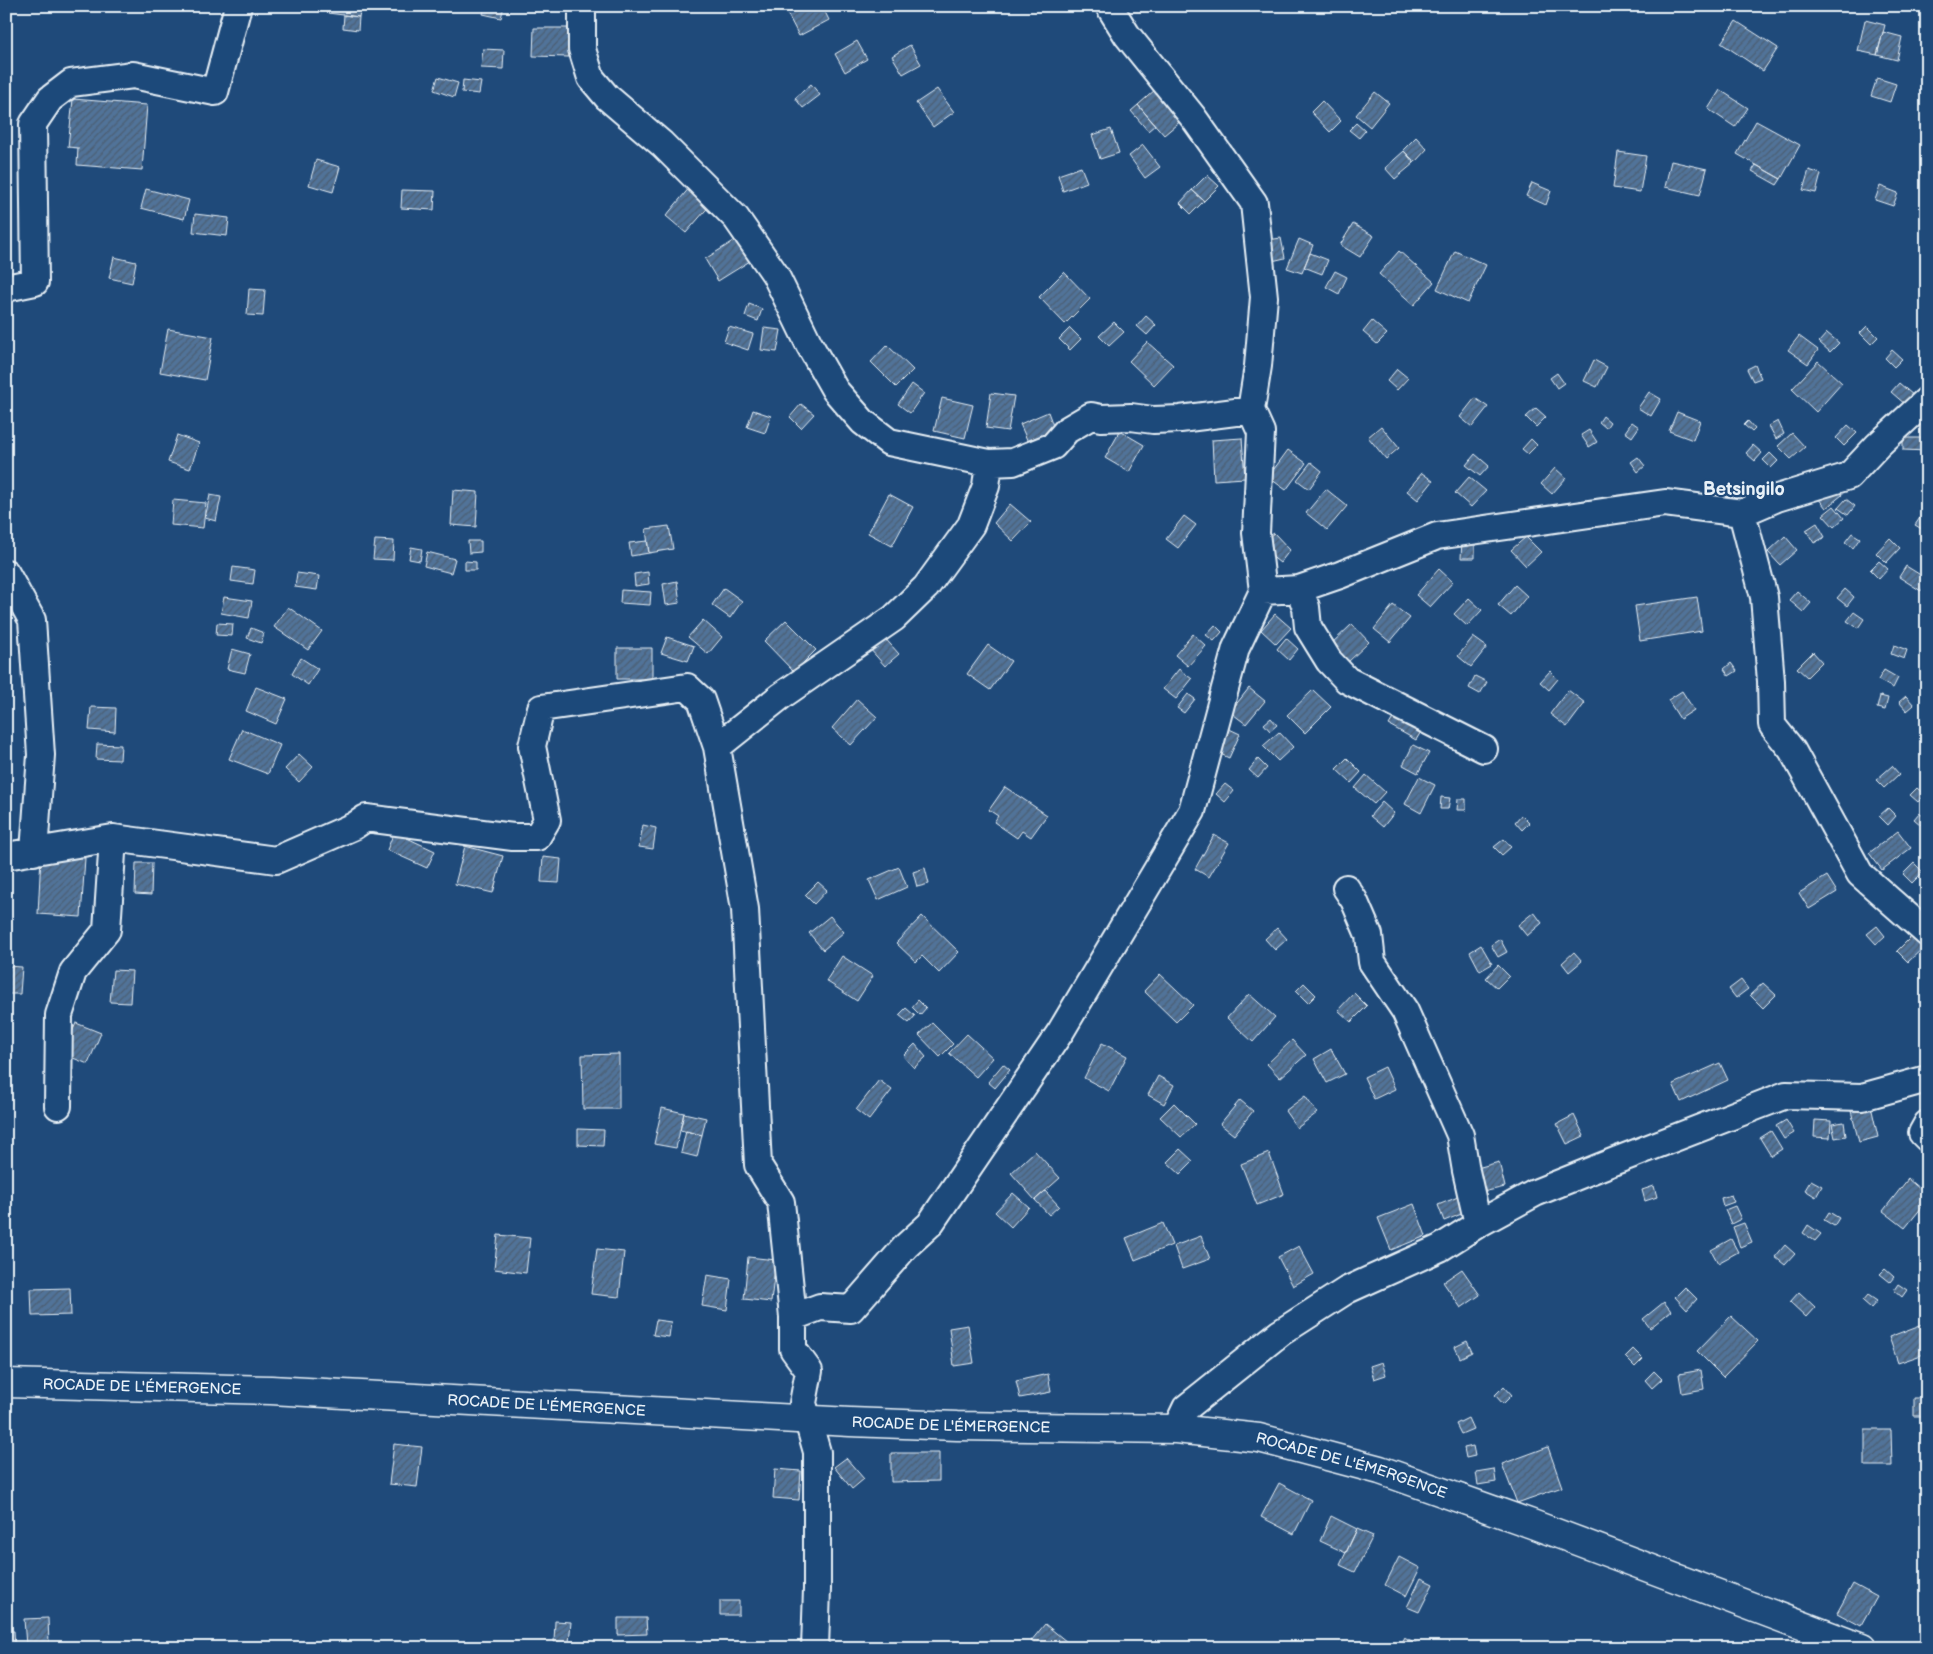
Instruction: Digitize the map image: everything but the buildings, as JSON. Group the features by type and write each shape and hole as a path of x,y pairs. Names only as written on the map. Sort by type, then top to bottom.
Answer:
{"street":[{"path":"6,288 35,282 33,124 50,99 71,83 133,75 215,92 238,6"},
{"path":"582,6 582,49 591,78 607,97 662,144 736,218 775,274 809,344 835,390 863,422 889,442 988,463 1013,462 1053,446 1067,430 1092,416 1162,420 1251,410"},
{"path":"793,1316 820,1307 851,1309 906,1246 930,1224 1061,1031 1192,811 1236,648 1263,591 1256,533 1261,432 1251,410 1258,366 1264,297 1254,203 1193,117 1127,35 1109,6"},
{"path":"1263,591 1299,589 1437,536 1665,503 1742,513 1777,498 1849,476 1878,445 1927,400"},
{"path":"717,747 781,696 894,618 926,587 971,524 986,486 988,463"},
{"path":"1742,513 1764,597 1771,682 1772,725 1792,750 1860,874 1927,933"},
{"path":"6,574 32,620 41,756 34,852"},
{"path":"1299,589 1306,607 1308,627 1330,661 1347,680 1484,749"},
{"path":"6,856 113,838 276,860 354,826 366,818 513,837 537,837 547,820 532,746 541,708 686,688 701,700 717,747 745,909 758,1165 782,1202 793,1316 793,1349 809,1371 804,1403 817,1452 815,1648"},
{"path":"58,1106 59,1015 73,972 107,930 113,838"},
{"path":"1346,888 1354,900 1369,935 1372,962 1405,1011 1460,1135 1478,1224"},
{"path":"1176,1429 1186,1408 1280,1333 1347,1290 1440,1248 1478,1224 1535,1193 1786,1095 1862,1097 1927,1079"},
{"path":"1927,1124 1922,1133 1927,1138"},
{"name":"ROCADE DE L'ÉMERGENCE","path":"6,1383 271,1390 957,1426 1176,1429 1259,1438 1380,1470 1532,1524 1862,1648"}],"district":[{"name":"Betsingilo","path":"1744,489"}]}
